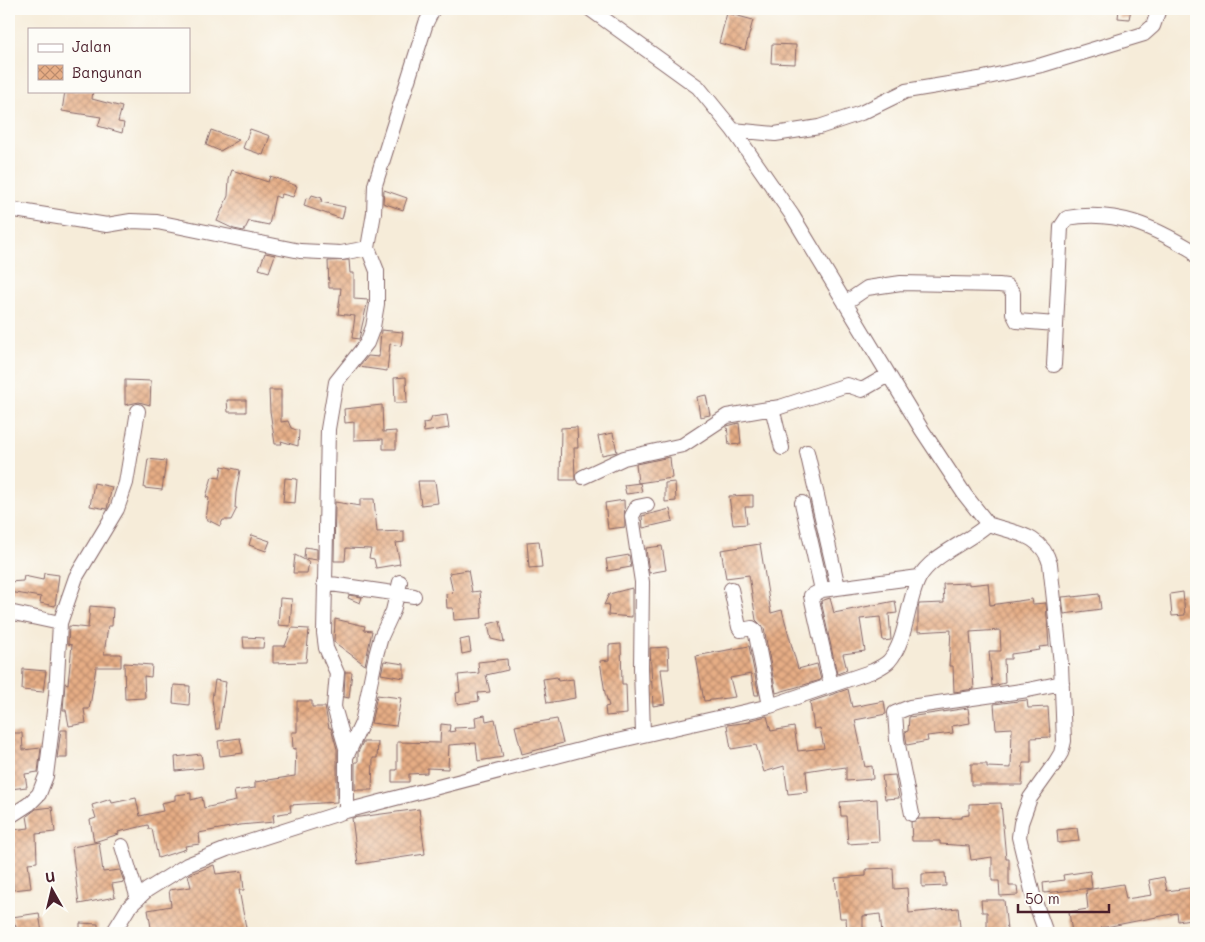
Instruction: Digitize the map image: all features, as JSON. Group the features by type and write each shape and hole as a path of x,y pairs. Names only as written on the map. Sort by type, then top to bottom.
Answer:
{"street":[{"path":"346,811 347,756 344,735 334,708 337,668 326,648 324,637 328,429 336,382 367,343 377,304 376,271 368,248 374,213 375,185 426,24 433,9"},
{"path":"590,9 698,87 733,130 792,216 888,375 965,495 988,524 1026,535 1036,540 1047,554 1057,620 1064,732 1061,753 1030,798 1021,823 1019,837 1034,899 1046,933"},
{"path":"733,130 775,134 820,127 860,113 906,91 979,79 1042,65 1144,34 1153,26 1159,9"},
{"path":"9,209 107,225 131,221 157,222 300,251 341,253 368,248"},
{"path":"1054,365 1061,227 1068,218 1085,215 1118,217 1145,224 1194,252 1196,256"},
{"path":"845,304 867,288 901,283 1000,285 1007,286 1013,292 1014,313 1017,321 1056,324"},
{"path":"583,477 624,458 683,445 727,416 772,408 847,385 858,390 867,388 888,375"},
{"path":"772,408 782,448"},
{"path":"9,817 39,794 48,769 56,695 60,623 76,577 117,508 126,483 138,412"},
{"path":"807,452 838,588"},
{"path":"802,504 822,590"},
{"path":"643,734 641,660 642,582 632,516 637,507 647,505"},
{"path":"113,933 129,907 138,899 173,872 204,857 346,811 643,734 770,706 873,671 890,660 899,640 919,577 931,563 970,540 988,524"},
{"path":"830,685 810,601 813,593 822,590 919,577"},
{"path":"324,583 400,588 414,596"},
{"path":"347,756 362,723 376,656 400,588"},
{"path":"731,589 739,627 742,630 752,628 755,630 770,706"},
{"path":"9,612 60,623"},
{"path":"912,814 896,740 895,713 900,709 934,702 1028,690 1062,683"},
{"path":"122,846 138,899"}],"building":[{"path":"1119,9 1131,9 1129,19 1118,18"},
{"path":"727,13 753,20 745,50 719,43"},
{"path":"772,44 796,45 795,64 771,63"},
{"path":"65,92 93,92 92,99 122,107 118,122 124,123 122,133 98,126 101,117 62,111"},
{"path":"250,129 270,136 263,155 243,148"},
{"path":"211,130 239,140 220,151 206,145"},
{"path":"232,170 268,182 270,176 297,186 293,197 282,194 280,198 275,196 269,225 249,221 244,231 234,229 217,221 228,196 229,179"},
{"path":"384,190 407,198 403,210 383,203"},
{"path":"312,195 322,198 321,202 345,207 342,219 304,206 306,198 310,199"},
{"path":"265,253 275,255 269,272 259,269"},
{"path":"349,260 350,273 354,273 354,299 368,300 359,339 352,338 355,316 338,314 341,288 329,288 328,261"},
{"path":"381,330 403,332 401,346 390,344 387,371 359,367 368,356 379,357"},
{"path":"406,377 407,403 395,403 394,378"},
{"path":"125,380 151,381 150,405 139,402 125,405"},
{"path":"269,390 281,390 281,422 288,421 291,428 299,431 298,446 281,441 282,444 275,444"},
{"path":"706,395 710,415 700,417 697,397"},
{"path":"227,400 246,400 246,412 228,412"},
{"path":"382,405 383,432 396,431 396,449 383,449 383,439 354,440 354,422 345,423 344,409"},
{"path":"447,415 449,428 424,432 423,423 430,422 432,417"},
{"path":"739,423 741,444 729,445 727,426"},
{"path":"577,427 578,448 574,448 575,480 560,480 561,428"},
{"path":"613,433 617,452 602,455 598,436"},
{"path":"670,457 672,478 638,483 636,464"},
{"path":"148,459 166,461 162,490 144,488"},
{"path":"222,466 240,470 236,493 235,508 237,508 231,520 223,520 220,526 206,519 209,498 206,497 212,477 220,478"},
{"path":"285,478 297,479 295,503 283,502"},
{"path":"418,481 435,481 438,503 421,505"},
{"path":"675,482 676,501 665,502 665,483"},
{"path":"94,483 112,487 107,509 90,506"},
{"path":"640,483 642,492 626,494 624,485"},
{"path":"753,495 753,507 745,507 747,524 733,525 729,496"},
{"path":"360,499 374,499 377,532 404,531 404,542 396,543 400,564 376,568 374,559 369,558 371,549 346,548 345,561 334,561 335,502 360,506"},
{"path":"624,500 625,527 608,529 605,503"},
{"path":"670,509 673,521 643,528 642,516"},
{"path":"252,535 270,541 266,551 249,545"},
{"path":"539,541 542,567 529,568 527,542"},
{"path":"760,544 771,613 782,610 798,669 817,664 821,680 776,693 764,628 756,620 749,575 726,578 721,550"},
{"path":"662,546 666,570 649,573 646,548"},
{"path":"305,547 317,549 317,560 304,558"},
{"path":"295,555 309,562 307,573 293,573"},
{"path":"629,555 631,567 608,571 606,559"},
{"path":"468,570 472,592 480,591 482,618 454,620 453,608 447,608 446,594 453,593 449,573"},
{"path":"44,573 59,575 55,606 40,603 41,597 9,592 9,582 23,581 24,576 43,580"},
{"path":"969,583 969,585 988,583 990,605 1032,599 1033,604 1046,603 1049,646 1039,647 1040,650 1011,654 1011,659 1004,659 1005,683 992,686 989,651 1001,651 1000,630 970,632 974,689 954,692 953,666 949,666 951,630 918,632 918,609 919,604 944,603 943,584"},
{"path":"632,588 632,617 608,615 609,604 604,605 609,594"},
{"path":"1183,592 1185,615 1172,616 1170,594"},
{"path":"1099,594 1101,609 1064,614 1062,597"},
{"path":"349,595 362,597 360,603 348,598"},
{"path":"280,598 292,599 290,626 278,625"},
{"path":"830,598 834,613 895,601 897,613 889,614 891,640 883,641 880,617 860,619 865,651 843,654 847,670 837,674 821,601"},
{"path":"90,606 113,608 112,626 108,626 104,654 121,654 121,667 96,667 89,709 84,709 86,723 69,726 66,710 63,710 65,683 68,684 72,645 68,644 69,626 88,628"},
{"path":"335,619 365,626 364,630 372,631 365,665 334,642"},
{"path":"500,621 504,642 491,639 488,624"},
{"path":"292,628 309,629 306,662 273,663 273,646 285,646"},
{"path":"243,637 264,638 263,648 244,648"},
{"path":"469,638 471,652 462,654 460,640"},
{"path":"621,644 622,684 626,684 627,714 606,716 605,707 609,706 600,661 609,660 609,645"},
{"path":"749,646 759,695 755,695 751,674 730,678 735,697 704,701 696,656"},
{"path":"668,647 669,669 661,669 665,704 653,706 650,648"},
{"path":"507,659 508,670 486,675 490,692 478,693 479,701 457,704 456,693 460,692 458,675 479,673 478,662"},
{"path":"384,661 404,664 404,678 381,674"},
{"path":"124,663 152,665 151,677 144,676 145,698 125,699"},
{"path":"23,669 46,671 43,692 22,690"},
{"path":"345,672 352,672 349,698 344,697"},
{"path":"557,677 558,681 573,679 575,698 547,703 543,679"},
{"path":"215,680 226,682 219,729 216,729 212,699"},
{"path":"174,685 190,686 189,705 173,703"},
{"path":"848,689 852,707 884,701 886,714 855,720 865,767 872,766 873,779 846,781 846,767 806,771 808,792 788,794 784,766 764,772 756,745 731,749 727,725 750,722 750,720 767,716 771,731 794,727 798,751 824,748 820,728 814,729 810,702"},
{"path":"377,695 401,698 396,726 371,723"},
{"path":"1027,700 1028,708 1048,707 1050,737 1031,738 1031,763 1023,763 1022,785 971,785 971,764 987,764 987,767 1011,768 1012,728 996,729 994,704"},
{"path":"297,701 312,701 312,707 325,707 329,728 331,728 337,749 337,802 290,805 291,812 273,815 274,822 240,825 199,833 200,844 185,846 186,849 158,858 152,829 149,829 148,825 118,832 119,834 94,842 90,820 96,818 92,805 111,799 112,803 136,798 140,816 163,811 161,803 175,800 175,795 191,793 191,800 202,797 204,808 236,801 234,791 255,788 255,782 295,776 296,748 293,749 292,732 297,732"},
{"path":"968,708 970,723 952,726 953,733 927,736 928,741 907,745 905,732 908,731 909,717"},
{"path":"485,715 486,721 495,719 503,757 478,761 476,743 449,745 448,769 427,768 427,773 409,774 409,782 392,782 392,770 397,770 397,742 440,743 441,724 450,725 449,732 455,731 454,728 476,727 475,717"},
{"path":"557,719 563,743 522,754 515,726"},
{"path":"61,730 67,730 67,758 57,758"},
{"path":"9,733 22,733 23,750 41,748 38,772 25,774 27,787 10,789"},
{"path":"240,738 243,753 220,756 218,741"},
{"path":"363,742 378,742 377,758 373,758 372,790 355,790 355,762 358,762 358,752"},
{"path":"201,754 203,768 176,771 175,757"},
{"path":"895,775 899,798 885,799 882,776"},
{"path":"877,799 879,842 848,844 846,816 841,816 840,802"},
{"path":"1001,803 1006,859 1009,859 1009,886 1017,886 1018,895 1000,896 999,881 992,881 992,857 971,860 969,846 940,844 940,841 912,841 911,822 919,819 962,818 962,816 969,815 969,804"},
{"path":"52,807 55,832 36,834 37,862 28,863 31,888 13,890 12,830 29,828 27,816 36,809"},
{"path":"419,809 425,854 358,864 352,818"},
{"path":"1077,828 1079,841 1058,843 1057,830"},
{"path":"99,842 103,872 120,870 124,882 112,884 115,897 79,904 72,847"},
{"path":"214,865 216,874 242,871 244,890 239,890 247,933 152,933 148,910 171,906 169,890 191,887 188,875"},
{"path":"893,868 894,889 907,888 909,913 958,908 960,927 907,933 882,933 880,914 863,916 863,933 847,933 846,918 840,918 835,878 866,876 866,869"},
{"path":"1090,871 1092,888 1044,893 1043,883 1064,880 1063,875"},
{"path":"945,873 946,886 922,887 922,874"},
{"path":"1164,877 1167,891 1196,887 1196,918 1178,921 1177,913 1101,928 1101,933 1072,933 1069,912 1088,909 1086,890 1123,884 1126,899 1152,895 1149,880"},
{"path":"981,900 1004,900 1007,930 987,930 987,912 982,912"},
{"path":"39,913 42,933 18,933 12,917"},
{"path":"80,923 98,924 98,933 80,933"}]}
